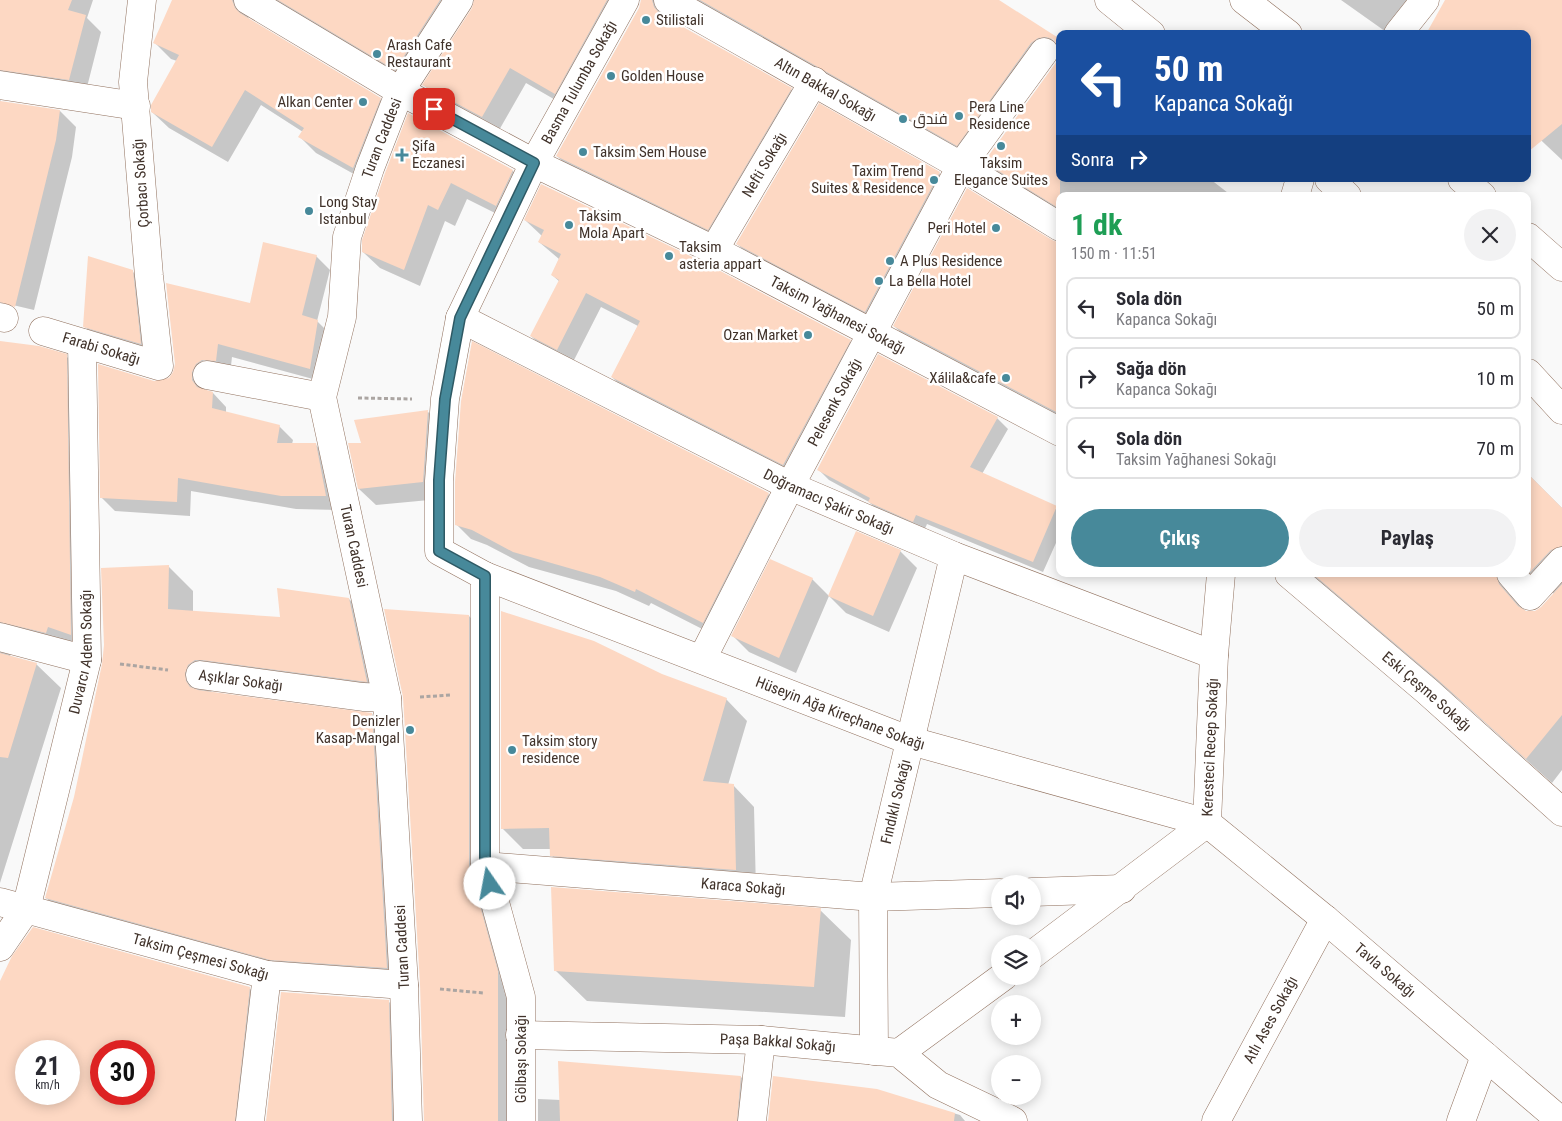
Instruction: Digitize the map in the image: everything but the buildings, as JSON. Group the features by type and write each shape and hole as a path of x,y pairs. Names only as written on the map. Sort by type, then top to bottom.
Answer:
{"street":[{"name":"Çorbacı Sokağı","path":"142,0 133,82 149,276 159,366"},
{"name":"Taksim Yağhanesi Sokağı","path":"248,0 400,91 534,163 714,250 1056,430"},
{"name":"Turan Caddesi","path":"408,1121 404,985 387,698 322,398 342,317 347,238 370,168 400,91 459,0"},
{"name":"Basma Tulumba Sokağı","path":"460,318 534,163 625,0"},
{"name":"Altın Bakkal Sokağı","path":"668,0 961,166 1056,225"},
{"path":"1109,0 1146,30"},
{"path":"1244,0 1283,30"},
{"path":"1401,30 1425,0"},
{"name":"Pelesenk Sokağı","path":"702,659 790,486 961,166 1044,52"},
{"name":"Nefti Sokağı","path":"714,250 814,81"},
{"path":"0,85 136,106"},
{"path":"1332,182 1343,192"},
{"path":"1466,182 1477,192"},
{"path":"1531,239 1562,267"},
{"name":"Doğramacı Şakir Sokağı","path":"460,318 790,486 954,556 1214,655"},
{"name":"Hüseyin Ağa Kireçhane Sokağı","path":"460,318 445,399 439,480 439,551 485,576 911,741 1207,823"},
{"name":"Farabi Sokağı","path":"43,330 159,366"},
{"name":"Duvarcı Adem Sokağı","path":"0,947 26,910 87,660 82,343"},
{"path":"207,375 322,398"},
{"path":"1531,376 1562,410"},
{"name":"Fındıklı Sokağı","path":"886,1052 873,897 954,556"},
{"path":"1514,577 1530,596 1562,561"},
{"name":"Gölbaşı Sokağı","path":"485,576 485,866 520,997 520,1121"},
{"name":"Keresteci Recep Sokağı","path":"1041,948 1207,823 1214,655 1221,577"},
{"name":"Eski Çeşme Sokağı","path":"1293,577 1426,691 1562,812"},
{"path":"0,637 87,660"},
{"name":"Aşıklar Sokağı","path":"200,674 363,697 387,698"},
{"name":"Tavla Sokağı","path":"1207,823 1325,918 1561,1121"},
{"name":"Karaca Sokağı","path":"485,866 873,897 991,893"},
{"path":"1041,892 1122,889"},
{"name":"Taksim Çeşmesi Sokağı","path":"0,902 267,975 404,985"},
{"name":"Atlı Ases Sokağı","path":"1216,1121 1325,918"},
{"path":"250,1121 267,975"},
{"path":"991,984 886,1052 938,1085 1000,1118"},
{"name":"Paşa Bakkal Sokağı","path":"520,1036 761,1040 886,1052"},
{"path":"752,1121 761,1040"},
{"path":"1461,1121 1485,1056"}],"path":[{"name":"Aşıklar Sokağı","path":"87,660 200,674"},
{"path":"387,698 485,694"},
{"path":"404,985 520,997"}],"place":[{"name":"Stilistali","path":"646,20"},
{"name":"Arash Cafe Restaurant","path":"377,54"},
{"name":"Golden House","path":"611,76"},
{"name":"Alkan Center","path":"363,102"},
{"name":"Pera Line Residence","path":"959,116"},
{"name":"فندق","path":"903,119"},
{"name":"Taksim Elegance Suites","path":"1001,146"},
{"name":"Taksim Sem House","path":"583,152"},
{"name":"Şifa Eczanesi","path":"402,155"},
{"name":"Taxim Trend Suites & Residence","path":"934,180"},
{"name":"Long Stay Istanbul","path":"309,211"},
{"name":"Taksim Mola Apart","path":"569,225"},
{"name":"Peri Hotel","path":"996,228"},
{"name":"Taksim asteria appart","path":"669,256"},
{"name":"A Plus Residence","path":"890,261"},
{"name":"La Bella Hotel","path":"879,281"},
{"name":"Ozan Market","path":"808,335"},
{"name":"Xálila&cafe","path":"1006,378"},
{"name":"Denizler Kasap-Mangal","path":"410,730"},
{"name":"Taksim story residence","path":"512,750"}],"route":[{"path":"434,109 534,163 460,318 445,399 439,480 439,551 485,576 485,866 490,884"}]}
